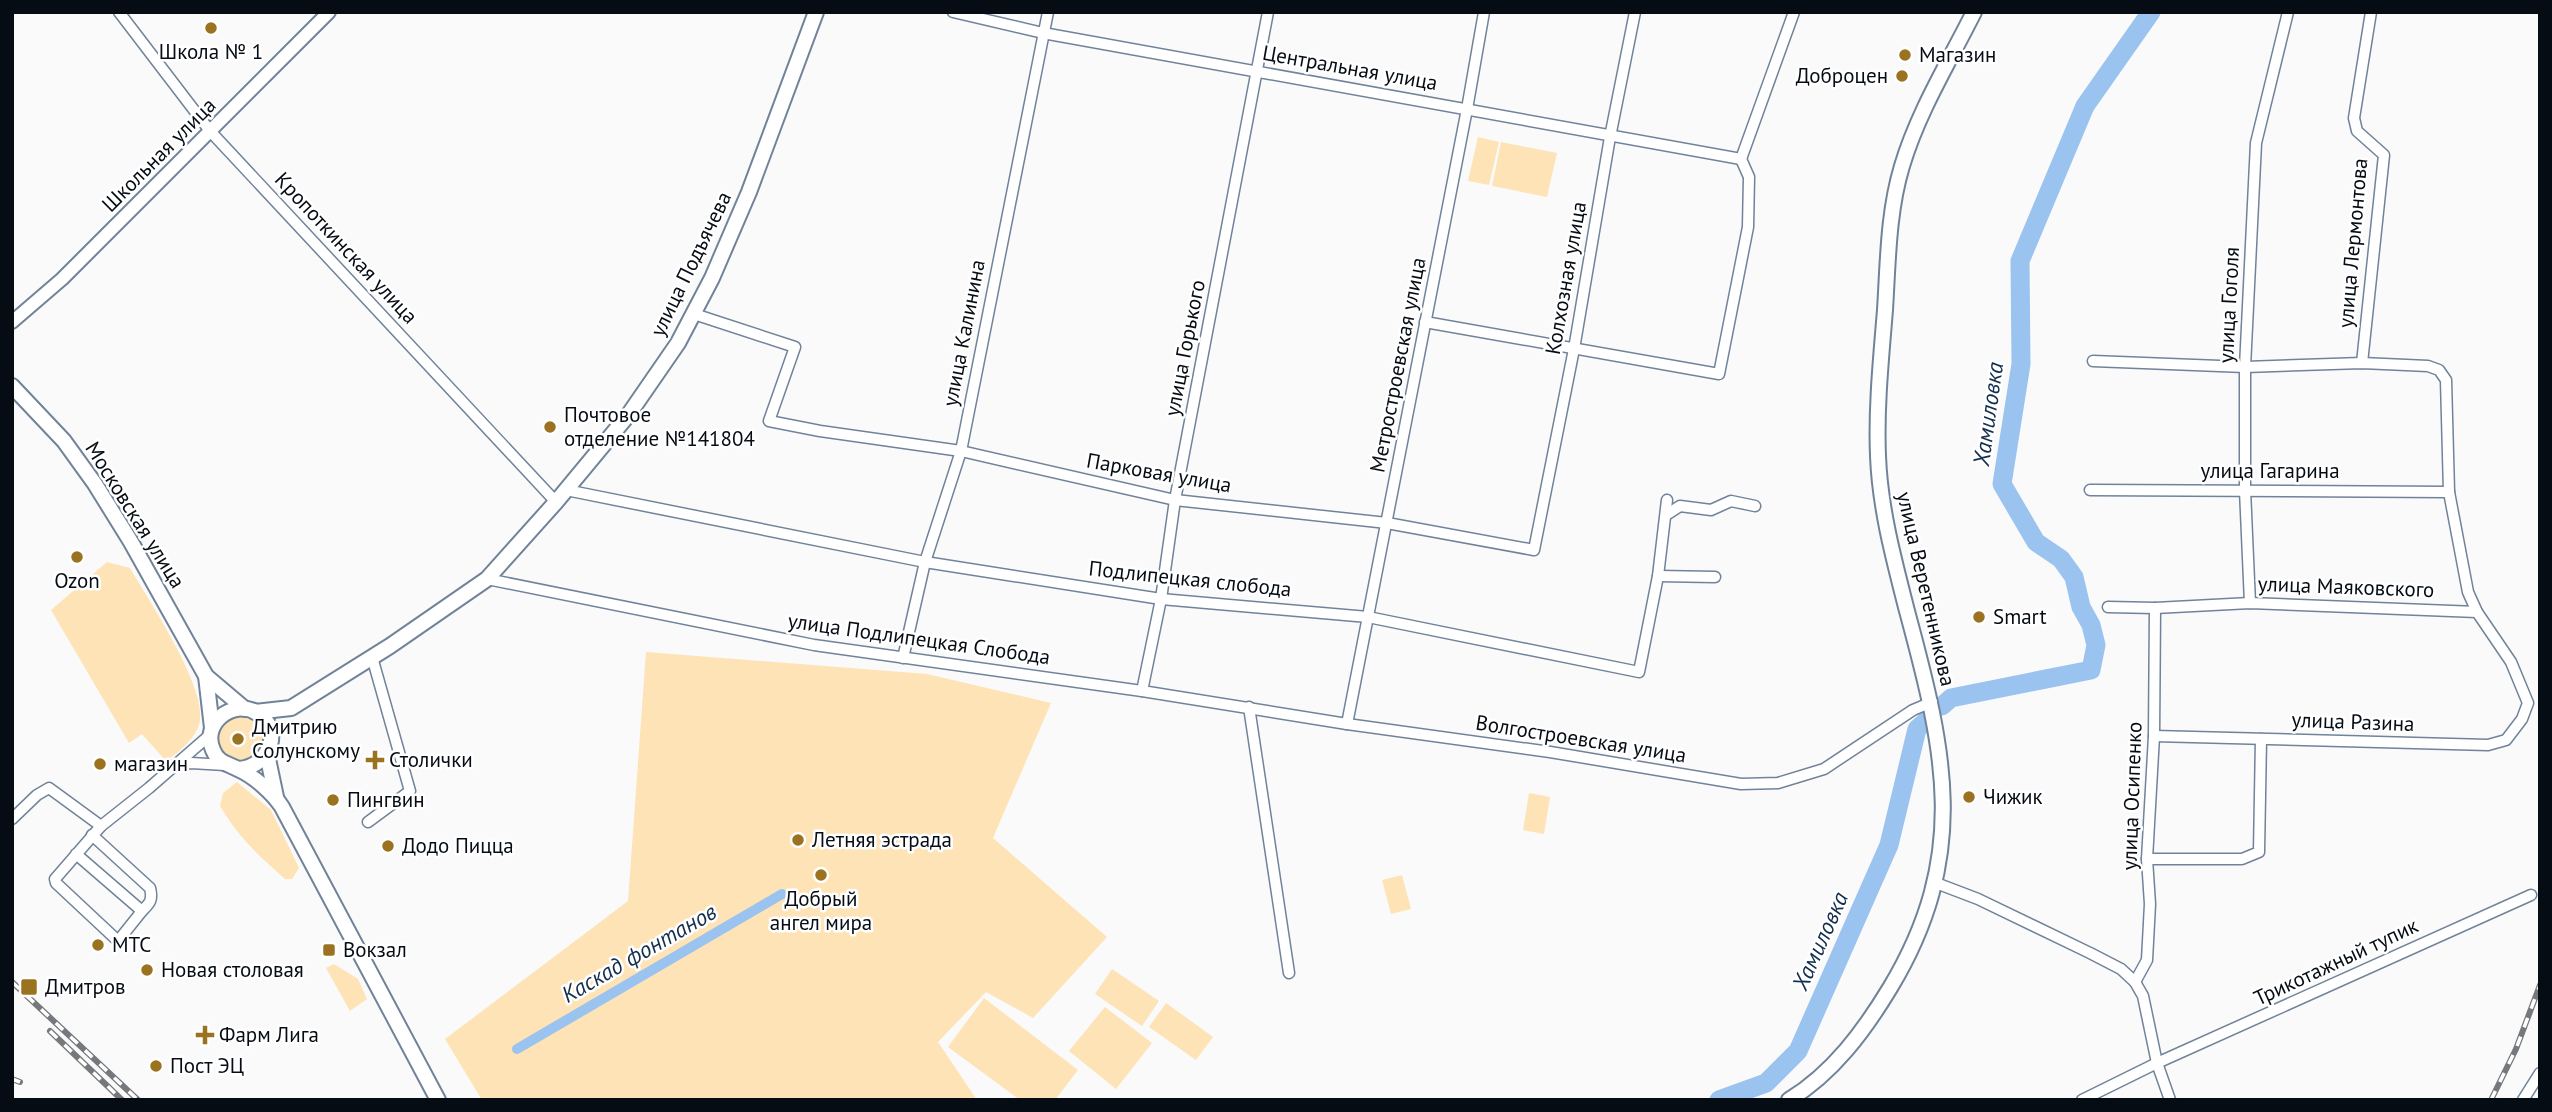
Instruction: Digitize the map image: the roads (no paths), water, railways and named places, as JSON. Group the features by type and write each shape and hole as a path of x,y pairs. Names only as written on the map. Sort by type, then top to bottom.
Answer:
{"main road":[{"name":"улица Подъячева","path":"269,747 288,710 487,579 629,414 678,343 712,278 817,12"},
{"name":"улица Веретенникова","path":"1789,1100 1819,1079 1867,1024 1906,962 1923,923 1936,883 1942,852 1942,778 1932,702 1882,508 1878,408 1895,192 1902,164 1921,118 1974,12"},
{"name":"Московская улица","path":"12,386 64,441 96,484 206,676 213,752 276,797"},
{"name":"Московская улица","path":"206,676 267,724 276,797 324,882 438,1100"},
{"name":"улица Подъячева","path":"250,710 288,710"},
{"path":"212,731 220,716 229,711 250,710"},
{"path":"232,767 253,766 269,747"}],"street":[{"name":"Кропоткинская улица","path":"119,12 210,131 556,502"},
{"name":"Школьная улица","path":"12,322 62,279 329,12"},
{"name":"Центральная улица","path":"953,12 1043,33 1741,159"},
{"name":"улица Калинина","path":"903,658 925,562 961,451 1048,12"},
{"name":"улица Горького","path":"1142,691 1161,599 1175,500 1268,12"},
{"name":"Метростроевская улица","path":"1347,724 1484,12"},
{"name":"Колхозная улица","path":"1534,551 1574,349 1610,137 1635,12"},
{"path":"1425,322 1719,374 1748,228 1749,177 1741,159 1794,12"},
{"name":"улица Гоголя","path":"2250,603 2245,490 2245,367 2256,143 2288,12"},
{"name":"улица Лермонтова","path":"2362,363 2384,155 2357,131 2354,118 2371,12"},
{"name":"Парковая улица","path":"694,314 795,347 769,421 961,451 1175,500 1387,523 1534,551"},
{"path":"2093,361 2245,367 2362,363 2428,366 2439,370 2446,380 2449,492 2468,592 2477,612"},
{"name":"Подлипецкая слобода","path":"566,490 925,562 1161,599 1368,617 1639,671 1658,576 1667,500"},
{"name":"улица Гагарина","path":"2090,490 2449,492"},
{"path":"1666,515 1680,506 1711,510 1731,501 1755,506"},
{"path":"1658,576 1715,577"},
{"name":"улица Подлипецкая Слобода","path":"487,579 814,645 1142,691 1347,724"},
{"name":"улица Маяковского","path":"2108,607 2155,608 2250,603 2477,612"},
{"name":"улица Осипенко","path":"2136,982 2147,960 2150,904 2147,859 2154,736 2155,608"},
{"name":"улица Разина","path":"2154,736 2488,746 2506,740 2522,719 2528,702 2511,662 2477,612"},
{"path":"368,822 410,791 372,657"},
{"name":"Волгостроевская улица","path":"1347,724 1550,752 1741,785 1778,783 1824,769 1913,710 1932,702"},
{"path":"1249,707 1289,973"},
{"path":"92,835 150,888 152,897 151,902 115,941 54,881 92,835 101,826 212,731"},
{"path":"2147,859 2242,859 2259,852 2260,738"},
{"path":"174,765 191,763 232,767"},
{"path":"12,820 37,795 49,788 101,826"},
{"path":"76,854 142,911"},
{"path":"1936,883 1978,899 2090,953 2121,969 2136,982 2143,996 2157,1063 2170,1100"},
{"name":"Трикотажный тупик","path":"2082,1100 2157,1063 2531,895"},
{"path":"2523,1100 2540,1073"}],"waterway":[{"name":"Хамиловка","path":"1942,706 1951,698 2091,670 2096,645 2091,625 2081,607 2074,577 2061,559 2036,542 2002,484 2021,364 2020,261 2085,106 2151,12"},
{"name":"Хамиловка","path":"1719,1100 1766,1083 1798,1051 1889,845 1917,729 1926,721"},
{"name":"Каскад фонтанов","path":"517,1049 782,894"}],"railway":[{"path":"12,982 138,1100"},
{"path":"2491,1100 2516,1049 2540,985"},
{"path":"50,1031 122,1100"},
{"path":"12,1079 20,1082"}],"place":[{"name":"Школа № 1","path":"211,28"},
{"name":"Магазин","path":"1905,55"},
{"name":"Доброцен","path":"1902,76"},
{"name":"Почтовое отделение №141804","path":"550,427"},
{"name":"Ozon","path":"77,557"},
{"name":"Smart","path":"1979,617"},
{"name":"Дмитрию Солунскому","path":"238,739"},
{"name":"Столички","path":"375,760"},
{"name":"магазин","path":"100,764"},
{"name":"Чижик","path":"1969,797"},
{"name":"Пингвин","path":"333,800"},
{"name":"Летняя эстрада","path":"798,840"},
{"name":"Додо Пицца","path":"388,846"},
{"name":"Добрый ангел мира","path":"821,875"},
{"name":"МТС","path":"98,945"},
{"name":"Вокзал","path":"329,950"},
{"name":"Новая столовая","path":"147,970"},
{"name":"Дмитров","path":"29,987"},
{"name":"Фарм Лига","path":"205,1035"},
{"name":"Пост ЭЦ","path":"156,1066"}]}
